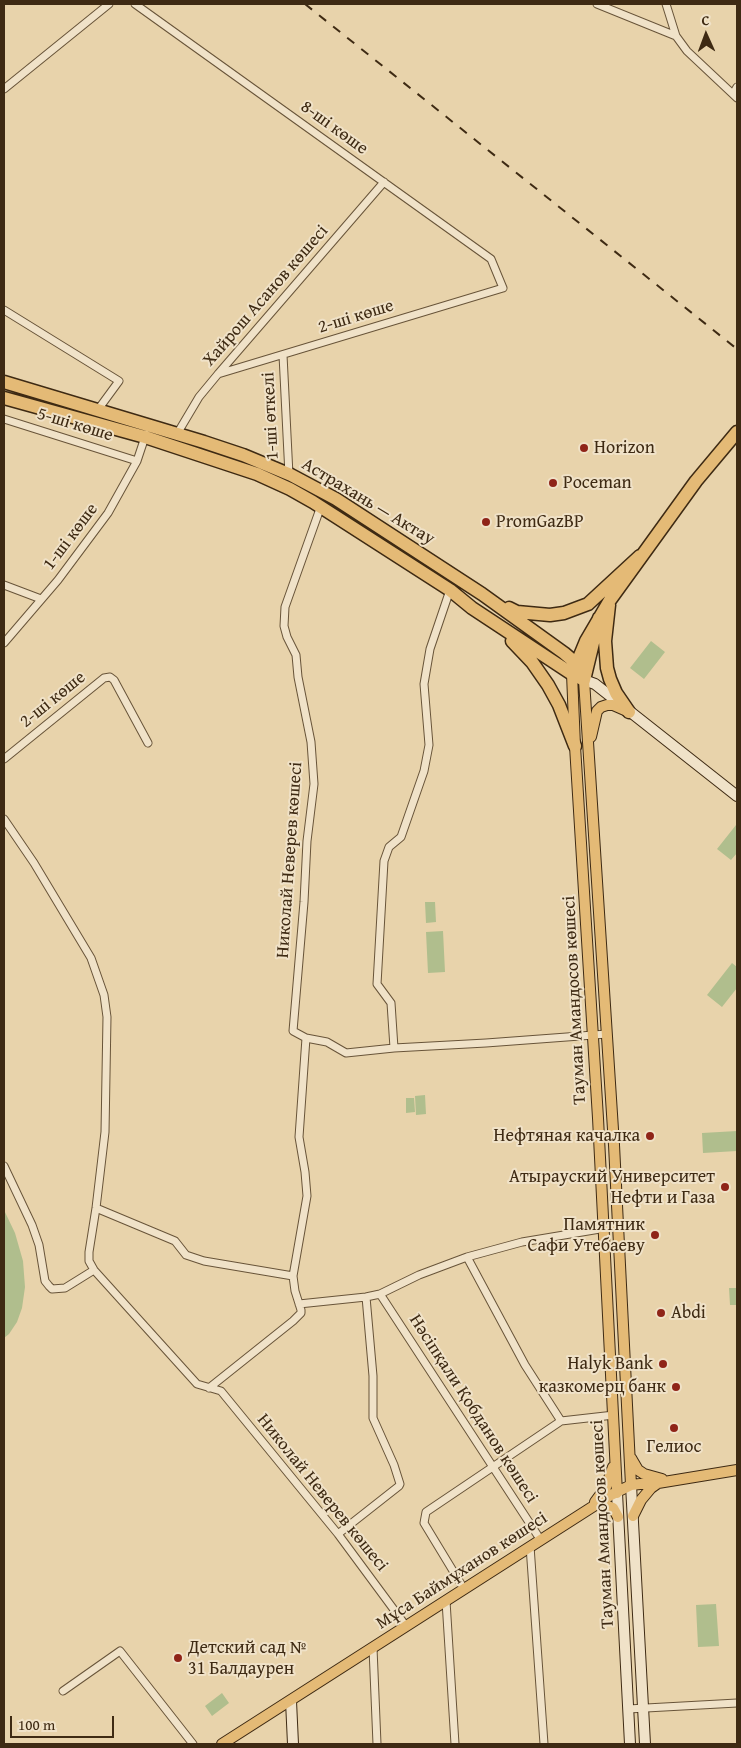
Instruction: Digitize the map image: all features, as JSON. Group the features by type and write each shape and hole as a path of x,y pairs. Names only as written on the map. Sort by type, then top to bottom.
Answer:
{"highway":[{"name":"Астрахань — Актау","path":"4,382 97,411 290,489 320,506 450,590 472,608 582,674"},
{"name":"Астрахань — Актау","path":"4,398 89,422 177,434 243,455 290,475 336,499 482,594 582,674"},
{"path":"582,674 599,618 610,600 696,481 737,432"},
{"path":"575,746 559,705 532,662 513,642 472,608 480,600 482,594 517,612 542,615 564,613 588,604 640,556"},
{"path":"610,600 605,641 607,668 616,693 629,712"}],"main road":[{"path":"582,674 737,796"},
{"name":"Тауман Амандосов көшесі","path":"582,674 589,745 607,1034 645,1744"},
{"name":"Тауман Амандосов көшесі","path":"582,674 575,746 614,1416 630,1744"},
{"path":"589,745 597,712 602,707 613,704 629,712"},
{"path":"629,1453 638,1470 651,1477 670,1481"},
{"path":"616,1459 606,1486 595,1505 613,1508 618,1517"},
{"name":"Мұса Баймұханов көшесі","path":"222,1744 540,1539 617,1492 631,1486 737,1470"},
{"path":"633,1516 637,1505 651,1488 658,1483"},
{"path":"291,1701 293,1744"}],"street":[{"path":"4,89 109,4"},
{"name":"8-шi көше","path":"135,4 491,259 503,288"},
{"path":"597,4 676,36"},
{"path":"666,4 676,36 686,51 735,96"},
{"path":"735,96 737,87"},
{"name":"Хайрош Асанов көшесі","path":"177,434 199,398 218,374 384,182"},
{"name":"2-ші көше","path":"218,374 503,288"},
{"path":"4,310 119,382 89,422"},
{"name":"1-ші өткелі","path":"283,355 290,475"},
{"name":"5-шi көше","path":"4,419 137,460"},
{"name":"1-ші көше","path":"4,643 58,580 108,513 137,460 147,431"},
{"name":"Николай Неверев көшесі","path":"306,1038 293,1031 307,841 314,784 312,750 298,678 296,655 284,626 286,607 320,506"},
{"path":"4,585 40,599"},
{"path":"394,1048 390,1003 377,984 384,861 389,847 401,837 424,771 429,745 424,684 430,650 450,590"},
{"name":"2-ші көше","path":"4,759 104,678 110,677 114,680 148,743"},
{"path":"4,819 34,863 91,958 104,995 107,1017 104,1132 89,1252 89,1261 94,1270 65,1288 52,1290 45,1281 39,1245 32,1225 4,1166"},
{"path":"209,1388 300,1315 301,1310 293,1276 307,1196 299,1137 306,1038 327,1042 346,1053 394,1048 607,1034"},
{"path":"96,1208 175,1241 186,1255 204,1261 293,1276"},
{"path":"299,1304 380,1294 419,1275 467,1257 522,1242 618,1226"},
{"name":"Тауман Амандосов көшесі","path":"467,1257 525,1365 561,1421"},
{"name":"Николай Неверев көшесі","path":"94,1270 197,1384 221,1391 338,1534 406,1626"},
{"name":"Нәсіпқали Қобданов көшесі","path":"380,1294 540,1539"},
{"path":"338,1534 400,1484 373,1418 373,1376 366,1297"},
{"path":"464,1589 424,1523 426,1512 494,1468 561,1421 614,1416"},
{"path":"530,1546 544,1744"},
{"path":"446,1601 455,1744"},
{"path":"373,1648 373,1688 377,1744"},
{"path":"63,1691 120,1650 193,1744"},
{"path":"628,1709 737,1703"}],"green space":[{"path":"651,641 665,652 644,679 630,668"},
{"path":"736,825 737,853 731,860 717,849"},
{"path":"425,902 435,902 436,922 426,923"},
{"path":"443,931 445,972 428,973 426,932"},
{"path":"732,963 737,967 737,988 722,1007 707,995"},
{"path":"425,1095 426,1114 416,1115 415,1096"},
{"path":"406,1098 414,1098 415,1112 406,1113"},
{"path":"737,1131 737,1151 703,1153 702,1133"},
{"path":"4,1210 15,1233 23,1261 25,1287 22,1308 17,1322 4,1338"},
{"path":"729,1288 737,1288 737,1305 730,1305"},
{"path":"716,1604 719,1646 698,1647 696,1605"},
{"path":"222,1693 229,1703 212,1716 205,1706"}],"railway":[{"path":"305,4 737,349"}],"place":[{"name":"Horizon","path":"584,448"},
{"name":"Poceman","path":"553,483"},
{"name":"PromGazBP","path":"486,522"},
{"name":"Нефтяная качалка","path":"650,1136"},
{"name":"Атырауский Университет Нефти и Газа","path":"725,1187"},
{"name":"Памятник Сафи Утебаеву","path":"655,1235"},
{"name":"Abdi","path":"661,1313"},
{"name":"Halyk Bank","path":"663,1364"},
{"name":"казкомерц банк","path":"676,1387"},
{"name":"Гелиос","path":"674,1428"},
{"name":"Детский сад № 31 Балдаурен","path":"178,1658"}]}
